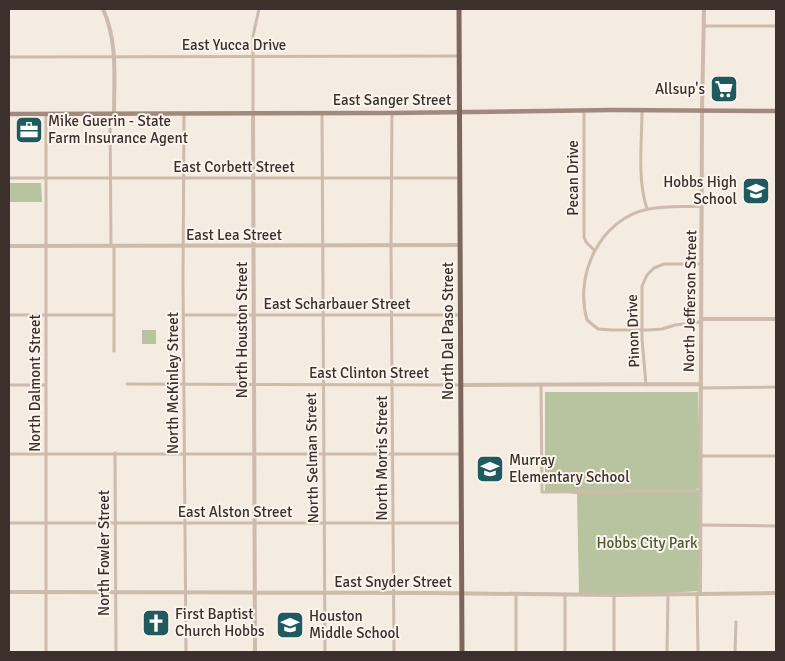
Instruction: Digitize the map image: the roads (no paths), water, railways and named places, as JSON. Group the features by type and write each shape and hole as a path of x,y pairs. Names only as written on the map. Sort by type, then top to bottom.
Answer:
{"main road":[{"name":"North Dal Paso Street","path":"459,9 462,652"},
{"name":"East Sanger Street","path":"9,112 38,114 184,114 642,110 776,112"}],"street":[{"path":"103,9 111,28 114,56 111,178 114,351"},
{"name":"North Houston Street","path":"255,652 253,56 254,28 259,9"},
{"name":"North Jefferson Street","path":"698,593 701,525 704,9"},
{"path":"704,26 776,26"},
{"name":"East Yucca Drive","path":"9,58 114,56 459,56"},
{"path":"642,110 642,184 647,209"},
{"name":"Pecan Drive","path":"584,111 584,237 595,250"},
{"name":"North Selman Street","path":"322,113 325,652"},
{"name":"North Morris Street","path":"392,113 394,652"},
{"name":"North Dalmont Street","path":"46,114 46,652"},
{"name":"North McKinley Street","path":"184,114 184,523 186,652"},
{"name":"East Corbett Street","path":"9,178 459,178"},
{"path":"702,206 647,209 624,219 609,231 595,250 587,269 585,285 585,313 587,320 593,327 598,329 642,330 662,329 701,320 776,318"},
{"name":"East Lea Street","path":"9,246 460,245"},
{"name":"Pinon Drive","path":"646,385 642,330 642,286 647,275 654,268 664,264 702,264"},
{"path":"9,316 114,315"},
{"name":"East Scharbauer Street","path":"184,315 461,315"},
{"name":"East Clinton Street","path":"127,384 776,387"},
{"path":"9,385 45,385"},
{"path":"541,385 542,492 701,491"},
{"name":"North Fowler Street","path":"115,453 116,652"},
{"path":"9,454 461,454"},
{"path":"701,456 776,456"},
{"name":"East Alston Street","path":"9,523 462,523"},
{"path":"701,525 776,526"},
{"name":"East Snyder Street","path":"9,592 394,593 614,596 776,592"},
{"path":"698,593 698,652"},
{"path":"516,595 516,652"},
{"path":"564,595 564,652"},
{"path":"668,595 668,652"},
{"path":"614,596 614,652"},
{"path":"735,652 736,622"}],"place":[{"name":"Allsup's","path":"724,89"},
{"name":"Mike Guerin - State Farm Insurance Agent","path":"29,130"},
{"name":"Hobbs High School","path":"756,191"},
{"name":"Murray Elementary School","path":"490,469"},
{"name":"First Baptist Church Hobbs","path":"156,623"},
{"name":"Houston Middle School","path":"290,625"}],"park label":[{"name":"Hobbs City Park","path":"647,543"}]}
